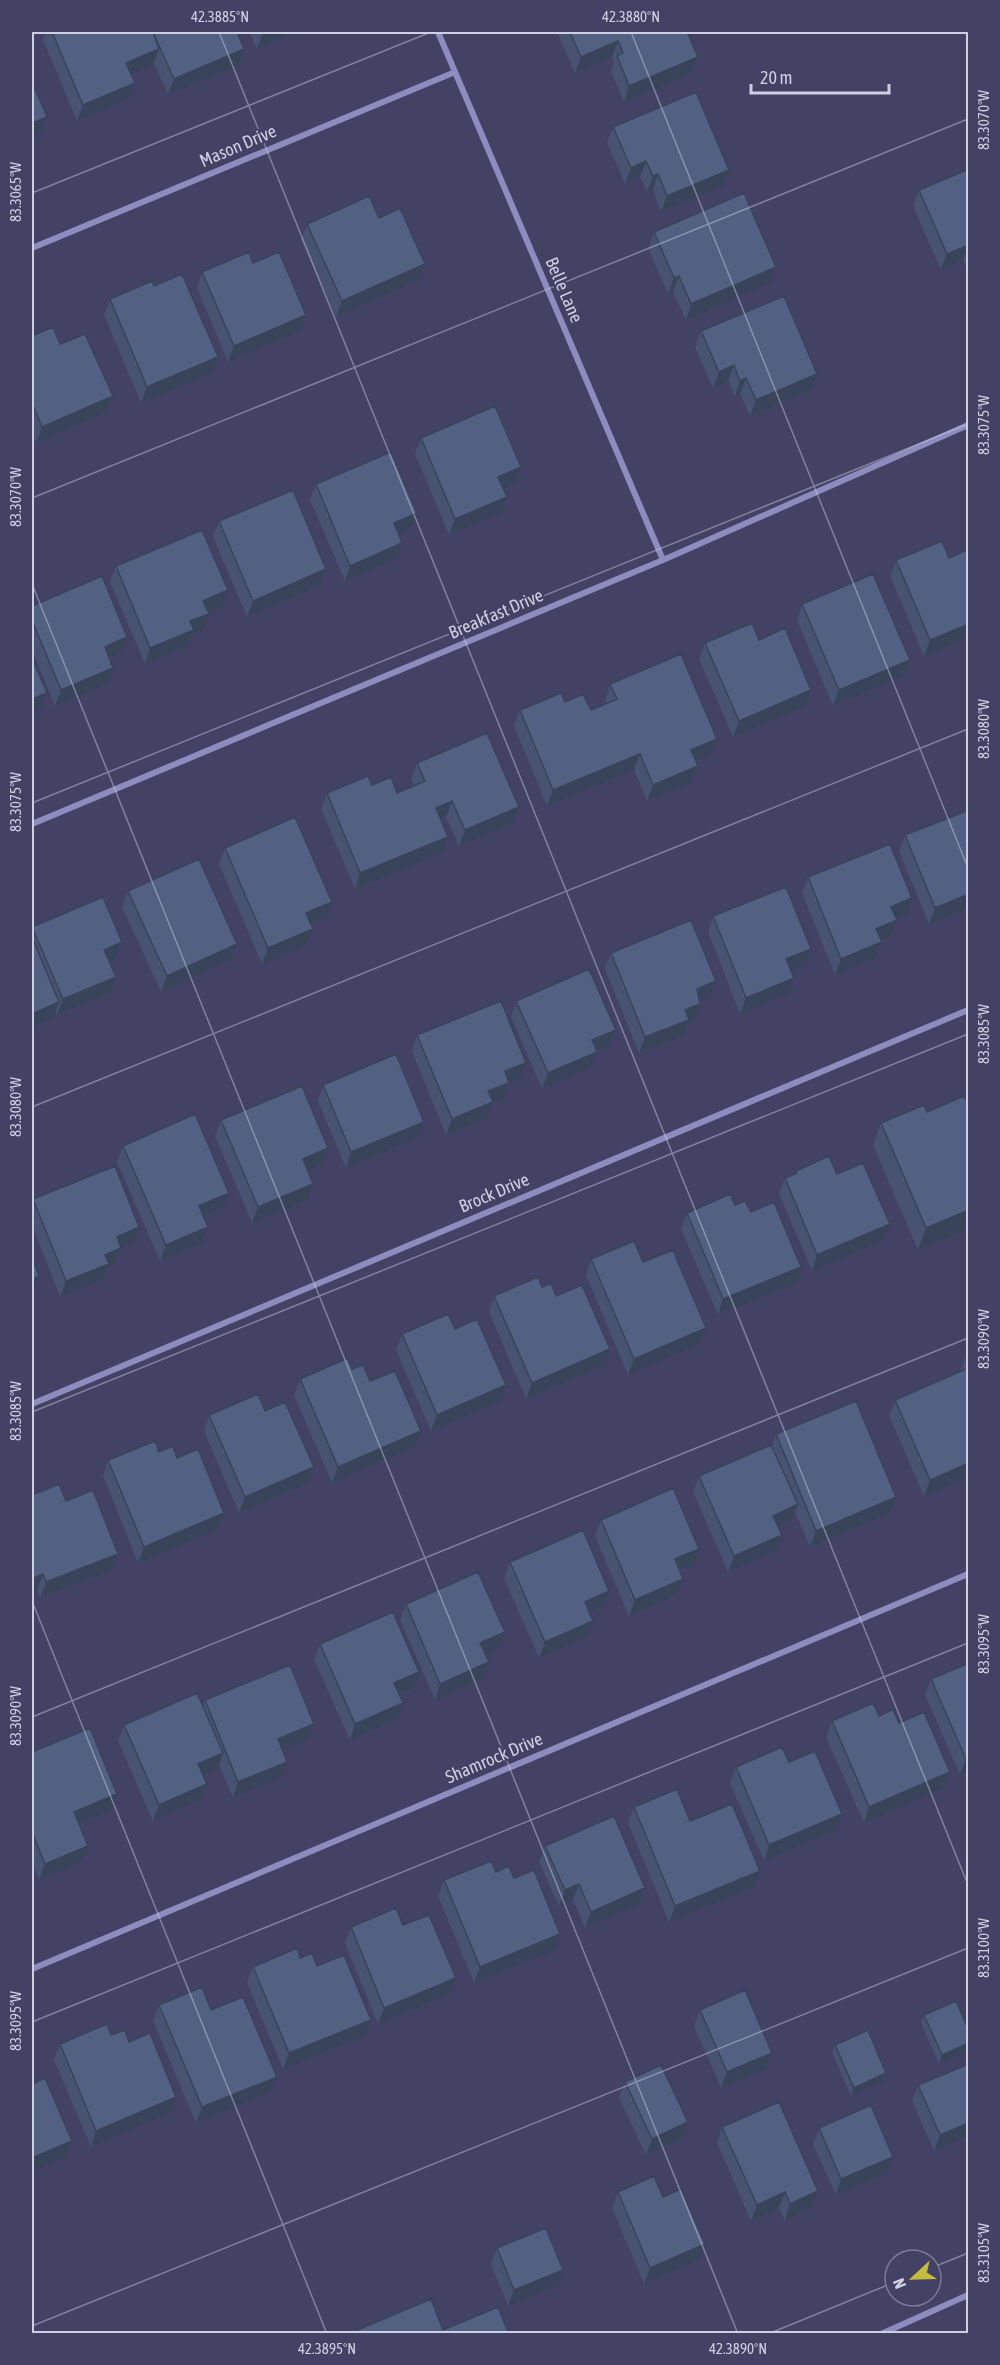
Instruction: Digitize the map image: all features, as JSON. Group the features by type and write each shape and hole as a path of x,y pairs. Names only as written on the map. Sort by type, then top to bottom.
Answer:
{"street":[{"name":"Belle Lane","path":"438,32 663,560"},
{"name":"Mason Drive","path":"32,248 455,72"},
{"name":"Breakfast Drive","path":"32,824 663,560 969,425"},
{"name":"Brock Drive","path":"32,1404 969,1010"},
{"name":"Shamrock Drive","path":"32,1970 969,1574"},
{"path":"881,2334 969,2295"}],"building":[{"path":"52,32 153,32 159,49 126,63 135,83 83,105"},
{"path":"153,32 237,32 244,49 174,79"},
{"path":"570,32 687,32 698,57 629,86 617,56 623,53 618,41 581,57"},
{"path":"32,82 47,117 32,123"},
{"path":"696,92 729,170 667,196 658,174 653,176 646,161 631,168 613,127"},
{"path":"969,169 969,245 947,254 919,190"},
{"path":"744,193 776,267 691,304 679,276 674,278 654,232"},
{"path":"369,196 379,218 400,208 425,264 342,301 307,224"},
{"path":"249,252 253,263 279,252 306,315 234,346 202,272"},
{"path":"182,274 218,357 147,387 110,299 152,281 154,286"},
{"path":"784,296 817,374 756,400 746,378 740,381 734,365 719,372 701,331"},
{"path":"53,327 60,344 85,334 113,396 42,427 32,403 32,336"},
{"path":"495,406 521,467 498,477 507,497 455,519 421,438"},
{"path":"391,452 417,513 394,523 402,543 350,566 316,484"},
{"path":"293,490 326,569 253,601 219,521"},
{"path":"202,530 228,590 203,601 209,614 190,621 194,630 150,648 116,566"},
{"path":"942,541 949,558 969,549 969,624 930,640 896,560"},
{"path":"873,574 910,660 839,690 802,604"},
{"path":"102,576 127,637 105,647 113,668 61,690 32,620 32,606"},
{"path":"752,623 759,640 785,628 811,690 739,721 705,643"},
{"path":"681,654 717,739 691,750 698,766 653,785 640,754 553,790 520,710 561,693 565,702 583,694 591,710 617,699 610,684"},
{"path":"32,658 47,693 32,699"},
{"path":"487,733 519,807 465,830 452,801 436,808 448,837 360,873 327,793 368,776 372,785 391,777 397,793 425,781 417,763"},
{"path":"969,810 969,894 935,908 905,835"},
{"path":"295,817 332,902 306,913 313,929 268,948 225,848"},
{"path":"890,844 912,898 891,907 897,920 876,929 882,942 841,959 808,877"},
{"path":"199,859 237,944 167,976 128,891"},
{"path":"786,887 811,949 786,959 794,978 746,998 713,916"},
{"path":"103,897 122,942 104,950 116,977 63,999 32,927"},
{"path":"691,920 716,981 697,989 700,1004 685,1010 689,1020 645,1037 611,953"},
{"path":"32,937 59,1002 32,1014"},
{"path":"589,969 616,1030 592,1040 597,1052 548,1073 516,1001"},
{"path":"501,1001 526,1063 505,1071 509,1083 488,1091 493,1102 452,1119 417,1035"},
{"path":"396,1054 424,1122 351,1152 323,1085"},
{"path":"302,1086 328,1148 303,1159 313,1184 258,1207 221,1120"},
{"path":"964,1096 969,1106 969,1210 926,1228 881,1123 924,1105 927,1112"},
{"path":"195,1114 229,1193 199,1206 208,1227 166,1245 123,1146"},
{"path":"829,1156 837,1174 863,1163 890,1224 817,1255 785,1178"},
{"path":"115,1166 139,1227 117,1237 121,1248 105,1255 109,1264 66,1281 33,1199"},
{"path":"730,1194 735,1205 745,1201 751,1212 774,1202 801,1267 723,1299 687,1213"},
{"path":"634,1241 643,1262 673,1250 706,1328 634,1359 591,1259"},
{"path":"32,1258 39,1276 32,1280"},
{"path":"538,1277 542,1287 551,1283 556,1296 582,1285 610,1349 532,1383 494,1296"},
{"path":"448,1314 455,1329 477,1319 506,1385 437,1415 402,1334"},
{"path":"348,1358 352,1369 363,1365 370,1381 395,1371 421,1431 338,1467 300,1379"},
{"path":"968,1368 969,1463 930,1480 895,1400"},
{"path":"258,1394 265,1411 285,1402 314,1467 245,1497 209,1415"},
{"path":"856,1401 896,1497 816,1531 776,1434"},
{"path":"155,1441 159,1452 173,1446 177,1458 198,1449 224,1513 144,1547 108,1460"},
{"path":"771,1445 798,1504 773,1516 782,1535 734,1556 699,1476"},
{"path":"59,1484 66,1501 93,1490 118,1554 46,1582 43,1574 32,1579 32,1495"},
{"path":"673,1488 699,1549 675,1559 683,1579 635,1600 601,1520"},
{"path":"583,1530 609,1591 585,1602 593,1621 545,1642 510,1562"},
{"path":"478,1572 505,1632 480,1643 489,1662 440,1684 406,1604"},
{"path":"393,1612 419,1672 394,1683 403,1703 355,1724 320,1644"},
{"path":"969,1663 969,1757 966,1759 931,1679"},
{"path":"290,1665 314,1724 278,1739 287,1762 238,1782 205,1700"},
{"path":"197,1693 223,1753 198,1764 207,1784 159,1805 124,1725"},
{"path":"873,1703 879,1716 893,1709 899,1723 924,1712 950,1772 869,1807 832,1721"},
{"path":"90,1728 117,1794 74,1812 88,1846 45,1864 32,1832 32,1752"},
{"path":"782,1747 789,1762 815,1751 842,1814 769,1845 736,1767"},
{"path":"677,1789 690,1821 732,1804 760,1871 675,1906 634,1807"},
{"path":"614,1816 645,1888 591,1912 579,1884 565,1890 545,1846"},
{"path":"491,1861 496,1872 509,1866 514,1878 534,1870 560,1934 480,1967 444,1880"},
{"path":"396,1908 403,1925 429,1915 456,1978 384,2008 351,1927"},
{"path":"297,1948 300,1958 312,1953 317,1966 344,1955 371,2020 289,2053 253,1967"},
{"path":"202,1987 211,2010 243,1997 277,2077 202,2107 159,2005"},
{"path":"745,1990 772,2053 727,2072 700,2010"},
{"path":"956,2001 969,2031 969,2043 942,2055 924,2015"},
{"path":"107,2024 111,2035 125,2030 129,2042 150,2033 176,2097 96,2131 60,2044"},
{"path":"868,2030 886,2073 854,2088 835,2045"},
{"path":"969,2064 969,2123 940,2135 918,2085"},
{"path":"661,2065 688,2122 652,2139 625,2082"},
{"path":"45,2078 72,2141 32,2158 32,2084"},
{"path":"779,2102 818,2191 790,2204 785,2192 757,2205 722,2127"},
{"path":"871,2105 893,2157 841,2179 819,2128"},
{"path":"654,2176 663,2197 681,2189 705,2244 650,2268 618,2192"},
{"path":"546,2228 563,2270 514,2290 497,2248"},
{"path":"431,2299 443,2330 498,2307 508,2332 505,2334 348,2334"}]}
